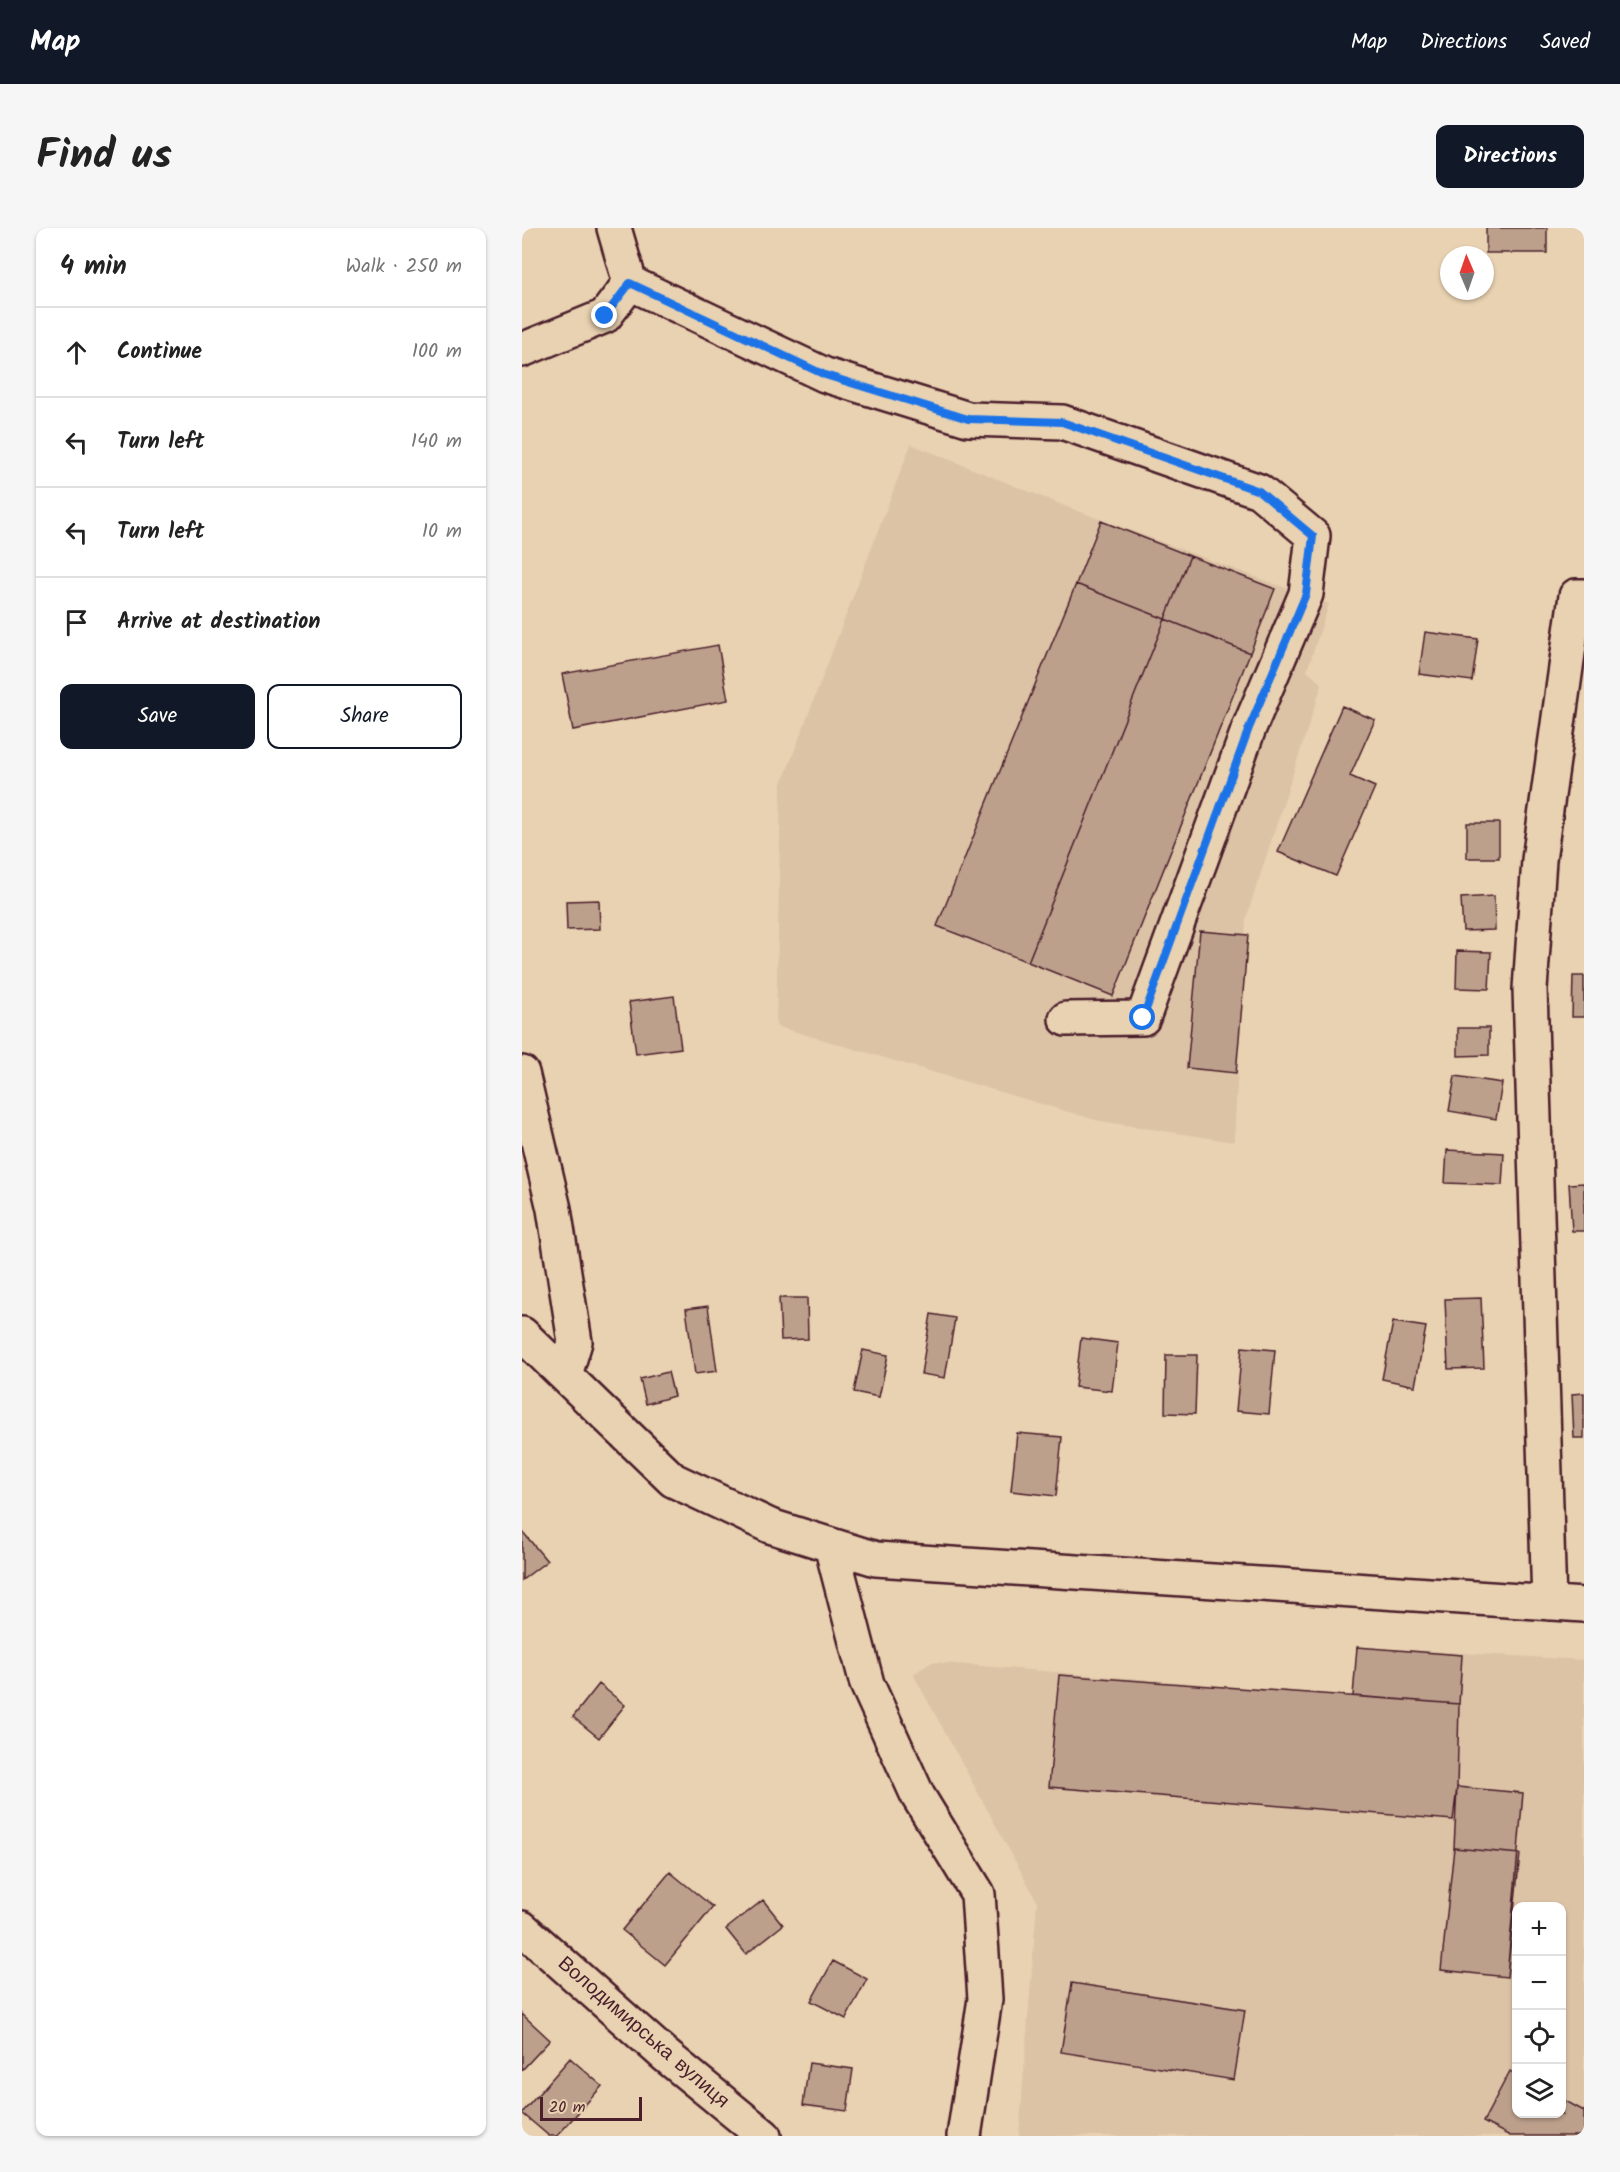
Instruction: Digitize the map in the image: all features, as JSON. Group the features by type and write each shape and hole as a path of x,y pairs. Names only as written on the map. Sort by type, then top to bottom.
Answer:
{"street":[{"path":"614,228 630,283 825,375 968,419 1062,422 1259,491 1313,536 1306,594 1249,728 1143,1018 1066,1019"},
{"path":"522,350 605,316 630,283"},
{"path":"1549,1603 1530,989 1541,849 1576,596 1584,596"},
{"path":"522,1073 554,1209 575,1342 565,1375"},
{"path":"522,1334 673,1480 770,1526 876,1558 1584,1605"},
{"path":"831,1545 867,1684 918,1796 978,1894 985,1999 964,2136"},
{"name":"Володимирська вулиця","path":"522,1928 665,2055 764,2136"}],"shaded area":[{"path":"911,444 1070,508 1329,604 1307,671 1322,684 1246,919 1234,1142 1099,1121 776,1026 781,786"},
{"path":"1357,1647 1584,1660 1584,2136 1019,2136 1037,1901 913,1674 932,1662 1352,1696"}],"building":[{"path":"1486,228 1547,228 1547,253 1494,253 1494,246 1486,246"},
{"path":"1101,521 1190,556 1165,619 1076,584"},
{"path":"1190,556 1275,589 1250,653 1165,619"},
{"path":"1076,584 1165,619 1028,962 937,926"},
{"path":"1165,619 1250,653 1113,996 1028,962"},
{"path":"1425,632 1478,639 1472,681 1419,674"},
{"path":"718,645 728,700 573,730 562,674"},
{"path":"1342,706 1375,720 1350,776 1375,787 1336,876 1278,852"},
{"path":"1467,823 1499,823 1499,858 1467,858"},
{"path":"1494,896 1495,930 1463,931 1461,898"},
{"path":"599,900 600,929 567,930 566,901"},
{"path":"1200,931 1248,935 1236,1073 1187,1068"},
{"path":"1457,951 1491,952 1489,989 1456,988"},
{"path":"1573,976 1584,976 1584,1017 1572,1017"},
{"path":"674,996 681,1048 636,1054 629,1002"},
{"path":"1458,1028 1489,1028 1489,1055 1458,1056"},
{"path":"1455,1076 1502,1083 1496,1119 1449,1111"},
{"path":"1447,1150 1504,1153 1502,1185 1445,1183"},
{"path":"1584,1183 1584,1231 1572,1231 1569,1184"},
{"path":"779,1298 807,1298 808,1339 781,1340"},
{"path":"1481,1298 1484,1368 1448,1369 1445,1299"},
{"path":"708,1306 717,1371 695,1374 686,1309"},
{"path":"931,1314 955,1318 945,1378 921,1374"},
{"path":"1393,1322 1426,1327 1415,1386 1382,1379"},
{"path":"1081,1338 1118,1343 1112,1391 1075,1387"},
{"path":"1242,1347 1275,1350 1269,1414 1236,1411"},
{"path":"863,1350 888,1355 879,1397 854,1392"},
{"path":"1166,1355 1197,1355 1195,1414 1165,1413"},
{"path":"668,1372 674,1396 646,1404 640,1379"},
{"path":"1584,1393 1584,1438 1574,1438 1572,1394"},
{"path":"1017,1433 1062,1437 1056,1496 1011,1491"},
{"path":"522,1531 547,1561 522,1580"},
{"path":"1357,1647 1462,1655 1459,1704 1353,1696"},
{"path":"1059,1675 1459,1704 1457,1787 1453,1820 1049,1787"},
{"path":"599,1684 625,1705 599,1738 573,1717"},
{"path":"1457,1787 1523,1793 1507,1977 1441,1970 1454,1848"},
{"path":"1454,1848 1520,1854 1515,1902 1512,1902 1512,1930 1507,1977 1441,1970"},
{"path":"670,1872 713,1907 665,1965 622,1930"},
{"path":"763,1900 783,1925 746,1954 726,1929"},
{"path":"833,1961 867,1979 846,2019 811,2001"},
{"path":"1072,1983 1245,2010 1234,2080 1061,2052"},
{"path":"522,2014 550,2040 522,2070"},
{"path":"570,2058 602,2086 557,2136 549,2136 522,2113"},
{"path":"809,2063 853,2069 847,2111 803,2105"},
{"path":"1510,2071 1512,2072 1512,2118 1566,2118 1566,2101 1584,2111 1584,2136 1510,2136 1483,2122"}],"route":[{"path":"605,316 630,283 825,375 968,419 1062,422 1259,491 1313,536 1306,594 1249,728 1143,1018"}]}
